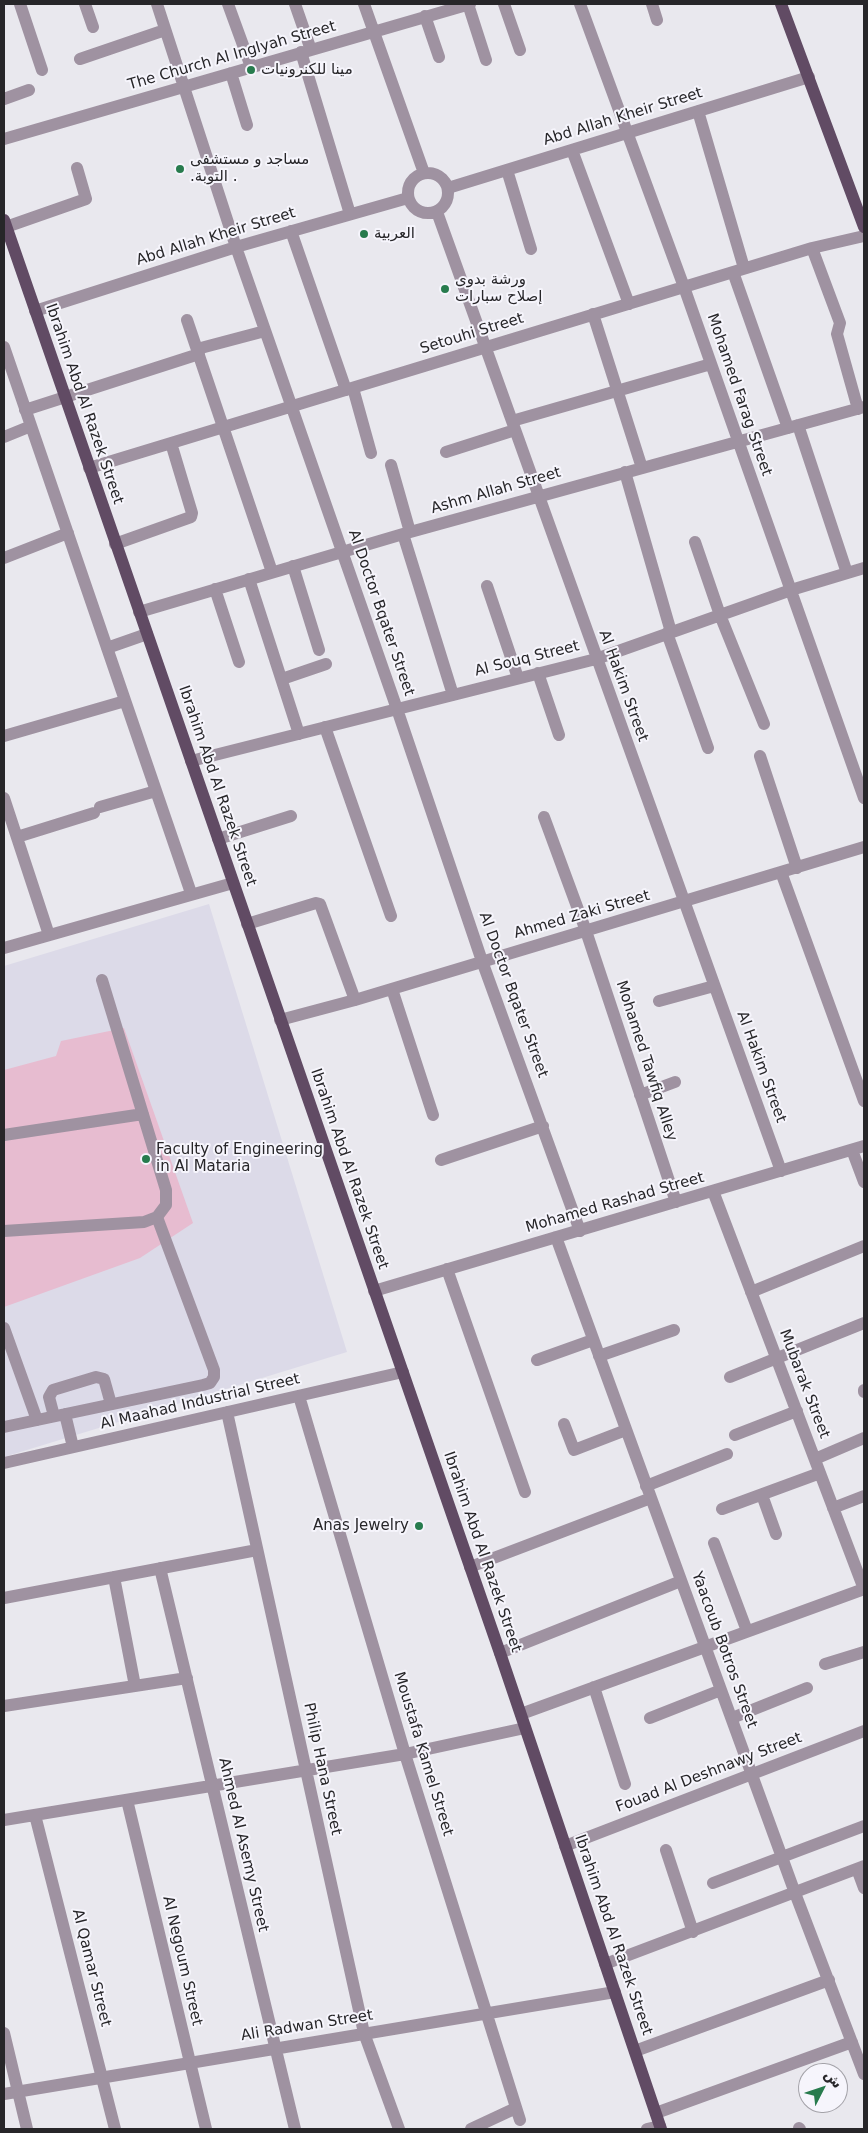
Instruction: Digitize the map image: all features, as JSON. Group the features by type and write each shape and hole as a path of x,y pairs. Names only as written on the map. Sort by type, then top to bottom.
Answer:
{"main road":[{"path":"781,4 864,227"},
{"name":"Ibrahim Abd Al Razek Street","path":"5,224 500,1653 661,2127"}],"street":[{"path":"20,4 42,70"},
{"path":"85,4 93,27"},
{"name":"Al Doctor Bqater Street","path":"157,4 236,246 397,709 482,961 580,1230"},
{"path":"228,4 251,67"},
{"path":"296,4 306,51 350,214"},
{"path":"364,4 424,173"},
{"path":"469,4 486,60"},
{"name":"The Church Al Inglyah Street","path":"4,139 425,16 446,7 469,4"},
{"path":"504,4 520,50"},
{"name":"Mohamed Farag Street","path":"580,4 684,287 864,798"},
{"path":"652,4 657,20"},
{"path":"425,16 439,57"},
{"path":"80,59 165,30"},
{"path":"231,73 248,125"},
{"name":"Abd Allah Kheir Street","path":"448,188 809,77"},
{"path":"4,99 29,90"},
{"path":"698,111 739,270 793,427 847,573"},
{"path":"572,150 629,304"},
{"path":"5,224 86,199 77,168"},
{"path":"507,170 531,249"},
{"path":"424,173 430,173 441,178 448,188 448,199 437,212 419,211 414,208 408,198 409,185 412,180 424,173"},
{"name":"Abd Allah Kheir Street","path":"35,311 236,246 408,198"},
{"name":"Al Hakim Street","path":"437,212 781,1171"},
{"path":"291,231 371,453"},
{"name":"Setouhi Street","path":"90,468 812,248 864,236"},
{"path":"812,248 840,323 837,334 861,408"},
{"path":"593,314 642,468"},
{"path":"187,320 272,572"},
{"path":"25,410 265,330"},
{"path":"4,347 192,894"},
{"path":"446,452 513,425 617,391 711,364"},
{"name":"Ashm Allah Street","path":"139,612 342,551 861,408"},
{"path":"4,437 31,426"},
{"path":"115,544 191,517 192,513 171,443"},
{"path":"391,465 407,533 452,695"},
{"path":"625,472 669,633 708,748"},
{"path":"4,558 68,533"},
{"path":"695,542 720,615 764,724"},
{"path":"293,566 319,650"},
{"name":"Al Souq Street","path":"191,762 596,658 790,590 864,568"},
{"path":"249,579 298,734"},
{"path":"487,586 518,678"},
{"path":"215,589 239,662"},
{"path":"107,648 147,634"},
{"path":"282,679 326,664"},
{"path":"538,673 559,735"},
{"path":"4,736 125,701"},
{"path":"325,727 391,916"},
{"path":"760,756 798,868"},
{"path":"11,832 97,810 156,790"},
{"path":"4,798 11,832 49,935"},
{"path":"218,839 291,816"},
{"name":"Mohamed Tawfiq Alley","path":"544,816 586,931 676,1202"},
{"name":"Ahmed Zaki Street","path":"280,1020 392,989 864,847"},
{"path":"781,872 864,1101"},
{"path":"4,948 233,883"},
{"path":"247,924 316,903 320,904 354,1000"},
{"path":"4,1231 144,1222 157,1216 166,1204 166,1190 102,980"},
{"path":"659,1000 714,986"},
{"path":"392,989 433,1115"},
{"path":"640,1095 675,1082"},
{"path":"4,1135 143,1114"},
{"path":"441,1160 543,1126"},
{"path":"858,1148 864,1182"},
{"name":"Mohamed Rashad Street","path":"374,1291 858,1148"},
{"name":"Mubarak Street","path":"713,1191 864,1589"},
{"path":"4,1427 210,1383 214,1377 214,1370 157,1216"},
{"name":"Yaacoub Botros Street","path":"556,1237 795,1893 864,2074"},
{"path":"751,1292 864,1246"},
{"path":"447,1269 525,1492"},
{"path":"730,1378 864,1323"},
{"path":"4,1328 37,1420"},
{"path":"599,1356 674,1330"},
{"path":"536,1360 593,1340"},
{"name":"Al Maahad Industrial Street","path":"4,1463 402,1372"},
{"path":"73,1447 59,1415 49,1398 53,1390 96,1377 104,1379 111,1404"},
{"name":"Moustafa Kamel Street","path":"299,1396 405,1754 518,2114 471,2129"},
{"path":"735,1435 797,1411"},
{"name":"Philip Hana Street","path":"227,1412 364,2033 400,2129"},
{"path":"564,1424 574,1450 626,1430"},
{"path":"815,1459 864,1438"},
{"path":"646,1486 727,1454"},
{"path":"722,1509 820,1473"},
{"path":"762,1495 776,1534"},
{"path":"833,1508 864,1496"},
{"path":"470,1567 651,1498"},
{"path":"714,1543 747,1631"},
{"path":"4,1598 257,1550"},
{"name":"Ahmed Al Asemy Street","path":"160,1568 295,2129"},
{"path":"114,1577 135,1686"},
{"path":"500,1653 681,1581"},
{"path":"521,1714 864,1589"},
{"path":"825,1664 864,1652"},
{"path":"4,1706 187,1678"},
{"path":"594,1688 625,1784"},
{"path":"732,1718 807,1688"},
{"path":"650,1718 721,1690"},
{"path":"4,1820 405,1754 525,1728"},
{"name":"Fouad Al Deshnawy Street","path":"565,1846 864,1731"},
{"name":"Al Negoum Street","path":"127,1800 206,2129"},
{"name":"Al Qamar Street","path":"35,1815 116,2129"},
{"path":"713,1883 864,1826"},
{"path":"666,1850 693,1932"},
{"path":"605,1964 861,1868 864,1888"},
{"path":"635,2051 829,1980"},
{"name":"Ali Radwan Street","path":"4,2094 615,1992"},
{"path":"4,2033 27,2129"},
{"path":"656,2113 852,2042"},
{"path":"648,2129 661,2127"}],"shaded area":[{"name":"Faculty of Engineering in Al Mataria","path":"209,904 347,1352 4,1457 4,966"},
{"path":"124,1028 193,1223 140,1258 4,1307 4,1070 56,1056 61,1041"}],"place":[{"name":"مينا للكنرونيات","path":"251,70"},
{"name":"مساجد و مستشفى .التوبة .","path":"180,169"},
{"name":"العربية","path":"364,234"},
{"name":"ورشة بدوى إصلاح سبارات","path":"445,289"},
{"name":"Faculty of Engineering in Al Mataria","path":"146,1159"},
{"name":"Anas Jewelry","path":"419,1526"}]}
